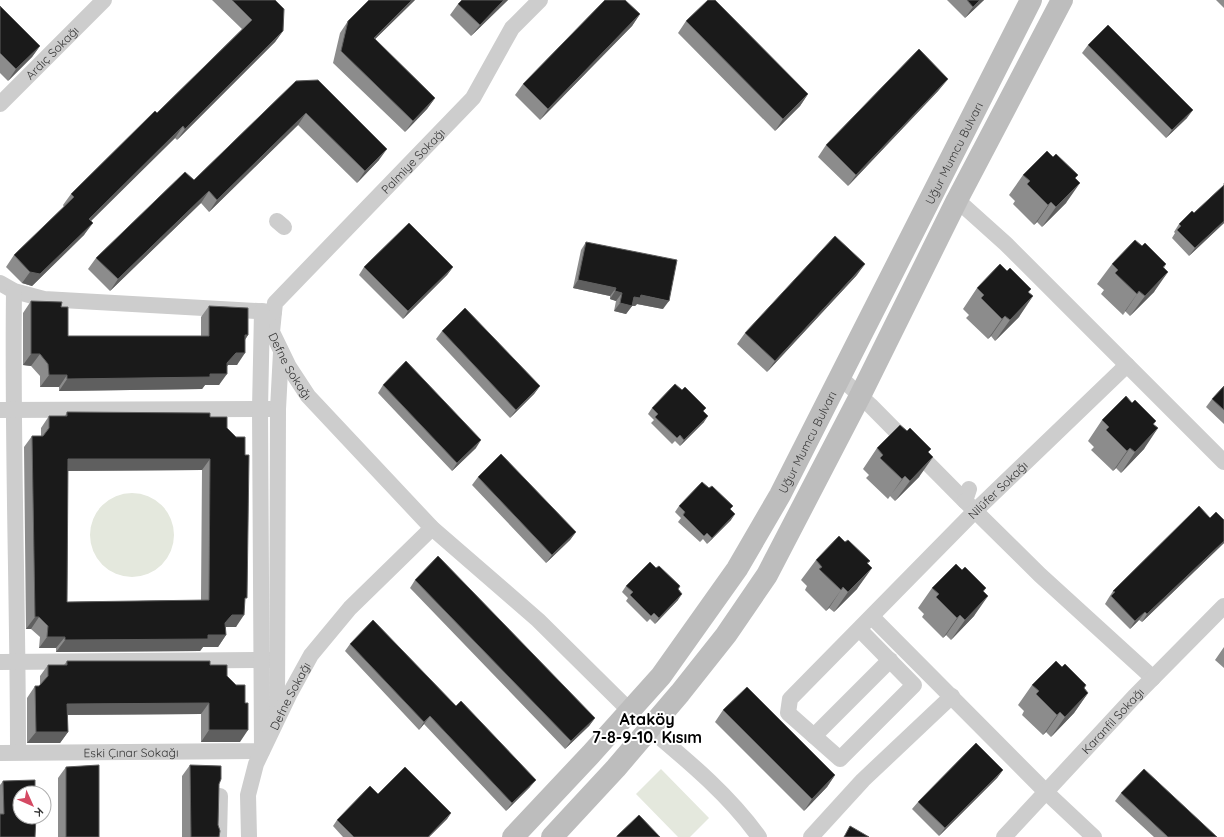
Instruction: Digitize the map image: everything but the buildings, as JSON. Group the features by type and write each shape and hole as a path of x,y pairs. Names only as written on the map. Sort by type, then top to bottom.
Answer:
{"main road":[{"name":"Uğur Mumcu Bulvarı","path":"513,837 661,676 737,569 780,495 1031,0"},
{"name":"Uğur Mumcu Bulvarı","path":"552,837 650,729 721,641 767,575 860,396 957,200 1062,0"},
{"path":"630,711 650,729"}],"street":[{"name":"Ardıç Sokağı","path":"0,104 104,0"},
{"name":"Palmiye Sokağı","path":"268,311 473,98 512,28 540,0"},
{"path":"957,200 1006,244 1224,462"},
{"path":"0,282 14,291 44,299 268,311 260,409 269,660 277,720"},
{"path":"14,291 6,410 18,661 18,752"},
{"name":"Defne Sokağı","path":"268,311 272,332 289,367 308,396 432,528 538,620 630,711"},
{"path":"262,751 269,660 281,350"},
{"name":"Nilüfer Sokağı","path":"814,736 788,713 790,699 872,617 970,500 1127,365"},
{"path":"840,377 970,500 1036,570 1153,678"},
{"path":"6,410 278,409"},
{"name":"Defne Sokağı","path":"249,837 248,795 256,764 311,655 350,608 432,528"},
{"name":"Karanfil Sokağı","path":"1004,837 1153,678 1224,606"},
{"path":"872,617 1046,792 1094,837"},
{"path":"860,630 890,660 914,685 840,759 814,736 890,660"},
{"path":"0,662 269,660"},
{"path":"811,837 863,780 952,696"},
{"path":"650,729 704,777 748,822 759,837"},
{"name":"Eski Çınar Sokağı","path":"0,752 262,751"},
{"path":"219,837 220,796"}],"shaded area":[{"path":"132,493 148,496 162,505 171,519 174,535 171,551 162,565 148,574 132,577 116,574 102,565 93,551 90,535 93,519 102,505 116,496"},
{"path":"661,769 709,818 690,837 678,837 636,794"}],"district":[{"name":"Ataköy 7-8-9-10. Kısım","path":"647,728"}]}
